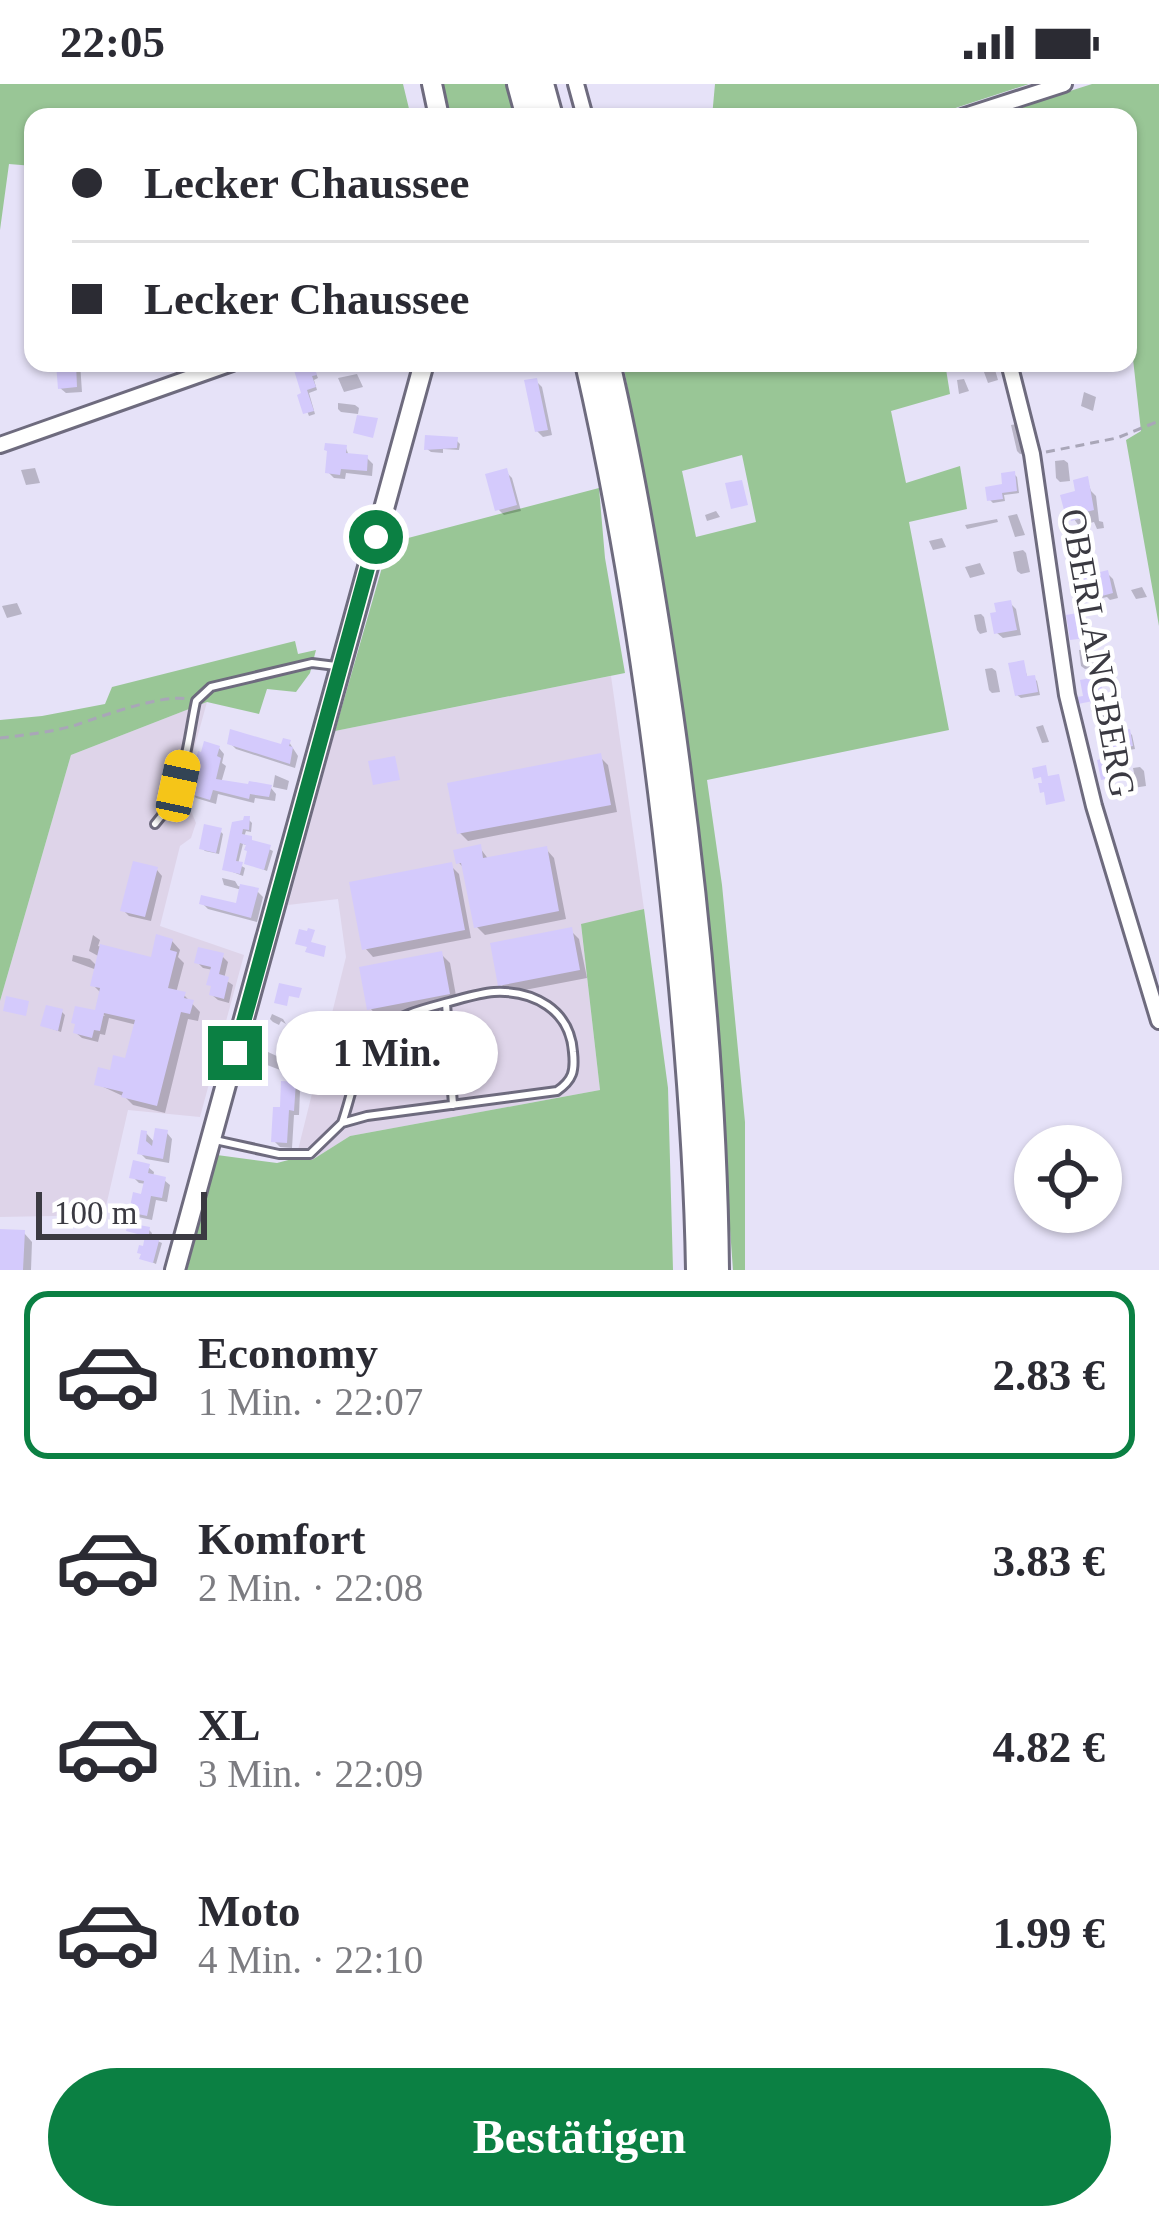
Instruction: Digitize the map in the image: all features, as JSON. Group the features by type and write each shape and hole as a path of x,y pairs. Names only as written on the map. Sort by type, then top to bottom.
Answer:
{"highway":[{"path":"590,372 636,616 663,802 683,993 699,1270"},
{"path":"610,372 655,611 682,800 703,992 716,1270"}],"street":[{"path":"990,108 1064,84"},
{"path":"0,445 207,372"},
{"path":"175,1270 421,372"},
{"name":"OBERLANGBERG","path":"1011,372 1032,454 1067,694 1100,828 1159,1021"}],"lane":[{"path":"155,824 171,807 178,786 196,701 212,687 312,663 339,667"},
{"path":"212,1139 279,1154 310,1154 342,1123 367,1116 557,1091 574,1071 568,1025 538,1001 493,992 400,1017 380,1032 360,1064 342,1123"},
{"path":"446,1003 453,1105"}],"path":[{"path":"1032,454 1117,438 1159,421"},
{"path":"0,738 70,727 89,718 179,697 196,701"}],"shaded area":[{"path":"611,676 644,909 581,925 600,1090 350,1136 312,1160 296,1158 346,957 338,899 288,905 335,731"},
{"path":"207,702 184,794 196,823 191,838 180,846 160,926 244,955 200,1117 128,1110 104,1215 0,1217 0,1001 71,755"}],"green space":[{"path":"0,84 403,84 409,108 24,108 24,165 9,164 0,230"},
{"path":"440,84 509,84 516,108 445,108"},
{"path":"715,84 1029,84 956,108 713,108"},
{"path":"1092,84 1159,84 1159,626 1126,440 1141,431 1134,372 1137,108 1017,108"},
{"path":"625,372 946,372 950,394 891,411 906,483 960,466 967,509 909,522 949,730 707,780 745,1122 745,1270 733,1270 706,900 657,549","holes":["742,455 756,522 696,537 682,471"]},
{"path":"599,488 605,558 625,673 335,731 389,543"},
{"path":"295,641 298,654 316,650 310,673 296,692 267,689 259,714 207,702 71,755 0,1001 0,720 105,704 112,687"},
{"path":"644,909 668,1088 673,1270 187,1270 217,1155 277,1163 312,1160 350,1136 600,1090 581,924"}],"building":[{"path":"57,372 76,372 77,387 58,389"},
{"path":"295,372 316,372 312,376 316,387 307,390 314,411 303,414 297,395 301,393"},
{"path":"537,378 548,430 535,432 524,380"},
{"path":"357,415 378,418 373,438 353,433"},
{"path":"425,435 458,437 457,448 424,450"},
{"path":"325,443 347,445 346,453 368,455 367,471 325,473"},
{"path":"507,468 517,505 495,511 485,474"},
{"path":"1015,471 1017,491 987,501 985,487 1002,484 1001,473"},
{"path":"1088,476 1094,510 1071,521 1060,495 1075,491 1073,480"},
{"path":"742,480 748,505 731,509 725,483"},
{"path":"1108,570 1113,593 1077,598 1072,579"},
{"path":"1011,600 1017,630 994,634 990,613 996,612 994,603"},
{"path":"1083,612 1087,638 1070,640 1066,615"},
{"path":"1024,660 1027,676 1035,675 1038,692 1015,696 1008,663"},
{"path":"1100,676 1103,692 1092,694 1093,701 1078,704 1077,697 1083,696 1080,680"},
{"path":"230,729 281,744 283,738 291,740 290,764 227,744"},
{"path":"1130,729 1133,746 1105,751 1102,734"},
{"path":"204,741 220,746 216,779 272,785 269,797 250,794 249,799 213,790 210,800 187,793"},
{"path":"601,753 611,805 457,834 447,783"},
{"path":"395,756 400,780 373,785 368,761"},
{"path":"1116,756 1120,776 1101,780 1097,760"},
{"path":"1046,765 1048,776 1059,774 1065,801 1046,805 1038,783 1041,777 1034,779 1032,768"},
{"path":"250,816 249,830 243,829 242,834 271,845 264,870 244,864 246,845 240,843 236,861 243,862 240,874 222,870 232,822"},
{"path":"204,824 222,828 216,853 199,849"},
{"path":"481,844 483,858 547,846 559,911 474,928 461,863 456,864 453,850"},
{"path":"133,861 158,867 145,917 120,911"},
{"path":"452,862 465,930 362,950 349,882"},
{"path":"240,884 259,888 251,918 199,904 201,895 236,903"},
{"path":"572,927 580,970 498,986 490,943"},
{"path":"299,929 315,930 311,942 326,946 324,957 295,944"},
{"path":"156,934 173,939 170,950 177,952 168,988 186,992 184,998 194,1000 190,1014 181,1012 157,1106 94,1085 98,1067 110,1070 113,1055 125,1058 135,1020 104,1013 100,1031 94,1030 92,1038 73,1033 75,1024 71,1023 75,1006 95,1010 100,988 90,986 100,944 151,957"},
{"path":"198,947 224,953 219,974 229,977 224,999 209,995 211,986 206,985 211,967 194,963"},
{"path":"442,951 450,994 367,1010 359,967"},
{"path":"279,983 302,988 299,998 289,996 287,1006 274,1003"},
{"path":"6,996 29,1001 26,1016 3,1011"},
{"path":"46,1005 63,1009 58,1031 40,1026"},
{"path":"281,1081 296,1082 287,1143 271,1142 273,1107 280,1107"},
{"path":"155,1128 168,1130 163,1159 137,1154 141,1130 147,1131 146,1141 152,1146"},
{"path":"133,1160 150,1164 148,1173 166,1177 162,1198 151,1196 147,1216 129,1212 133,1192 141,1194 144,1181 129,1178"},
{"path":"128,1223 150,1227 149,1234 160,1237 153,1263 139,1259 145,1236 126,1231"},
{"path":"0,1229 25,1230 23,1270 0,1270"}],"route":[{"path":"235,1053 376,537"}]}
